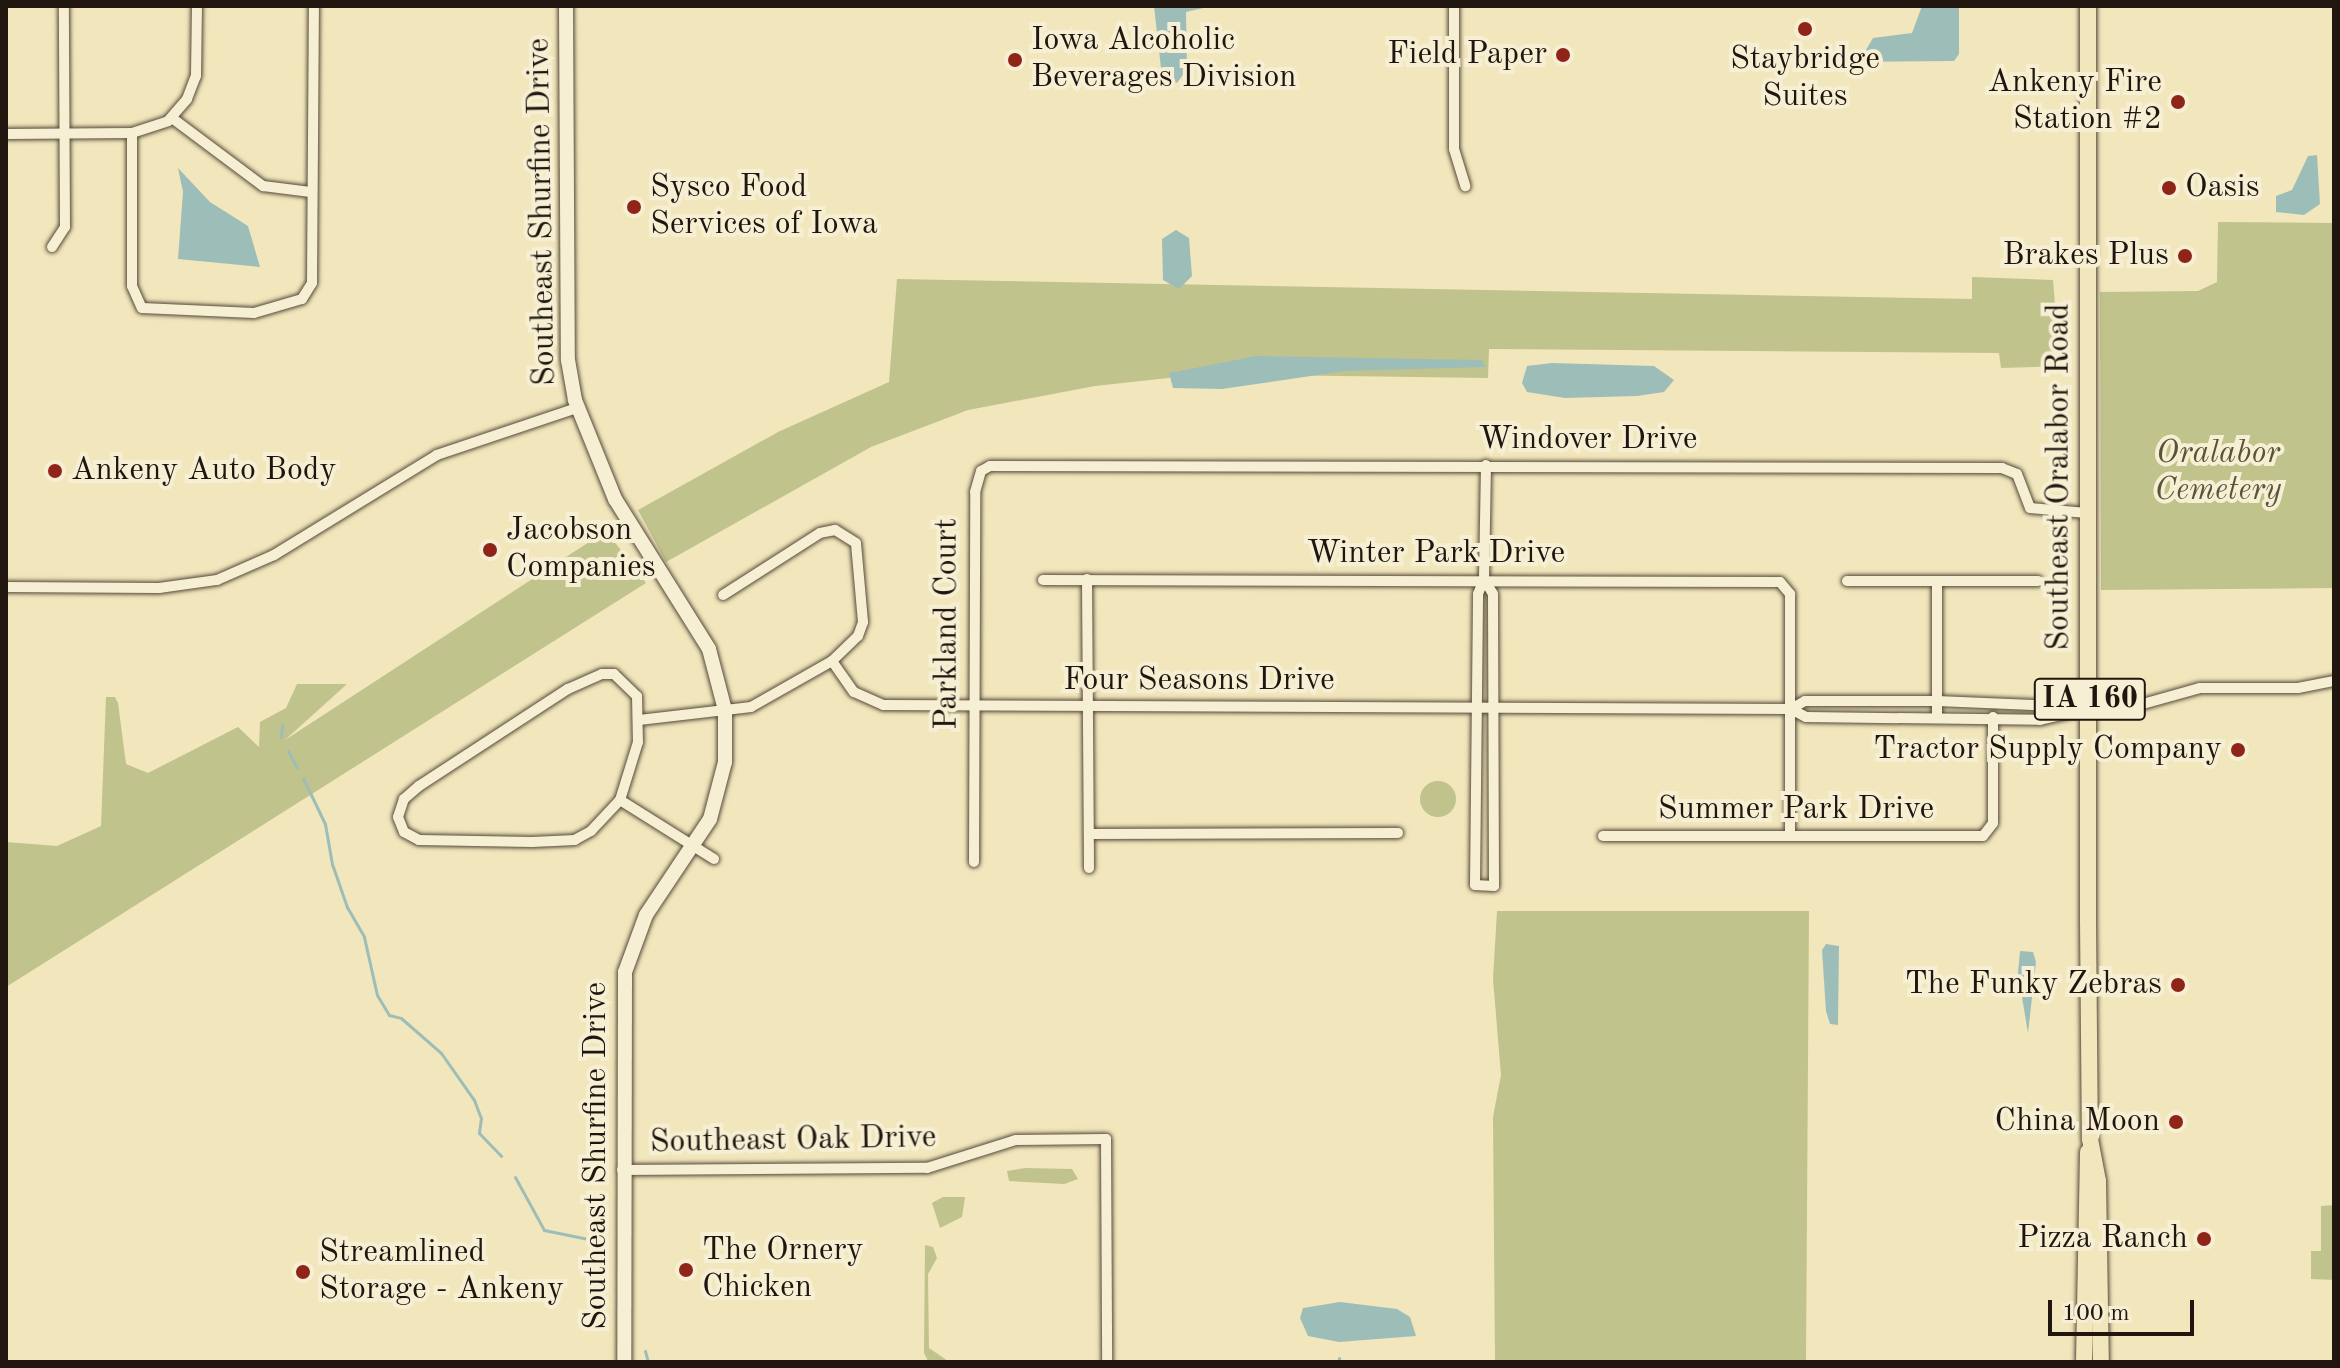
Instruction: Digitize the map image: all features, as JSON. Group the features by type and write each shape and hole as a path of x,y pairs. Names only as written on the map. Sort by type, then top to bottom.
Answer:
{"main road":[{"name":"Southeast Oralabor Road","path":"2084,1362 2084,1185 2090,1139 2088,6"},
{"name":"Southeast Oralabor Road","path":"2090,1139 2098,1181 2101,1362"}],"street":[{"path":"52,247 65,227 64,6"},
{"path":"6,134 132,133 172,118 187,99 196,76 197,6"},
{"path":"132,133 132,286 136,301 147,311 254,313 302,299 312,283 314,6"},
{"name":"Southeast Shurfine Drive","path":"566,6 568,360 577,408 615,499 705,640 725,710 723,774 710,819 646,915 625,972 622,1170 624,1362"},
{"path":"1454,6 1454,149 1465,186"},
{"path":"172,118 263,186 311,192"},
{"path":"6,587 159,588 217,580 274,555 446,451 577,408"},
{"name":"Parkland Court","path":"974,862 976,481 981,471 999,463 1062,463"},
{"name":"Windover Drive","path":"1062,463 2002,468 2017,474 2030,508 2087,513"},
{"path":"1484,579 1493,594 1494,886 1475,885 1475,708 1478,594 1484,579 1486,465"},
{"path":"639,720 763,703 832,661 858,636 863,622 859,556 846,533 820,533 723,595"},
{"path":"1087,579 1089,868"},
{"name":"Winter Park Drive","path":"1043,580 1484,579 1784,584 1790,594 1791,709"},
{"path":"1847,581 2038,581"},
{"path":"1937,581 1937,716"},
{"name":"Four Seasons Drive","path":"832,661 854,692 874,704 1791,709 1806,717 1937,716 2040,720 2090,708"},
{"path":"614,674 627,683 637,696 639,720 635,760 620,800 575,840 419,840 404,832 398,817 404,799 419,786 586,679 614,674"},
{"path":"2090,708 2132,707 2200,688 2298,688 2334,681"},
{"name":"Four Seasons Drive","path":"1791,709 1805,701 1937,701 2090,708"},
{"path":"1790,836 1791,709"},
{"name":"Summer Park Drive","path":"1603,836 1989,833 1993,717"},
{"path":"620,800 714,859"},
{"path":"1089,834 1398,833"},
{"name":"Southeast Oak Drive","path":"622,1170 927,1168 1016,1140 1106,1139 1107,1362"}],"green space":[{"name":"Oralabor Cemetery","path":"2218,222 2334,223 2334,588 2101,590 2100,292 2198,291 2217,282"},
{"path":"1972,277 2053,280 2060,366 2001,368 1999,353 1489,349 1488,378 1205,374 1095,386 968,410 871,447 666,562 638,510 778,432 889,382 897,279 1972,299"},
{"path":"606,531 646,583 6,987 6,842 57,846 101,826 106,697 115,697 118,703 126,764 148,773 238,727 259,747 260,722 286,708 297,684 347,684 285,740"},
{"path":"1438,781 1450,787 1456,799 1450,811 1438,817 1426,811 1420,799 1426,787"},
{"path":"1497,911 1809,911 1806,1362 1495,1362 1493,1117 1501,1075 1493,979"},
{"path":"1025,1168 1072,1169 1078,1179 1064,1184 1009,1181 1007,1171"},
{"path":"943,1197 965,1197 962,1217 940,1228 932,1203"},
{"path":"2334,1205 2334,1280 2311,1279 2311,1251 2321,1251 2321,1206"},
{"path":"925,1245 933,1247 937,1258 928,1274 929,1348 948,1361 928,1361 924,1353"}],"water":[{"path":"1154,6 1212,6 1186,12 1187,69 1177,83 1162,77"},
{"path":"1922,6 1959,6 1959,54 1954,61 1836,62 1863,55 1873,38 1912,33"},
{"path":"2317,155 2320,204 2304,215 2276,212 2276,196 2292,190 2308,156"},
{"path":"178,168 210,202 248,226 260,267 178,259 183,192"},
{"path":"1176,230 1189,238 1192,276 1179,289 1163,280 1162,239"},
{"path":"1256,356 1482,360 1486,367 1345,371 1222,389 1173,388 1169,373"},
{"path":"1552,363 1654,366 1674,380 1664,392 1637,396 1565,398 1527,392 1522,383 1527,366"},
{"path":"1826,944 1839,946 1838,1025 1830,1024 1826,1011 1822,950"},
{"path":"2020,951 2033,952 2036,962 2028,1033 2018,973"},
{"path":"1340,1302 1397,1309 1410,1317 1416,1336 1339,1342 1308,1336 1300,1318 1303,1308"}],"waterway":[{"path":"281,737 282,725"},
{"path":"288,751 297,768"},
{"path":"303,778 325,824 332,864 347,907 364,937 377,995 389,1015 401,1018 441,1053 474,1100 481,1118 479,1133 501,1156"},
{"path":"515,1177 544,1230 598,1241 602,1329"},
{"path":"645,1351 648,1362"}],"place":[{"name":"Staybridge Suites","path":"1805,29"},
{"name":"Field Paper","path":"1563,55"},
{"name":"Iowa Alcoholic Beverages Division","path":"1015,60"},
{"name":"Ankeny Fire Station #2","path":"2178,102"},
{"name":"Oasis","path":"2169,188"},
{"name":"Sysco Food Services of Iowa","path":"634,207"},
{"name":"Brakes Plus","path":"2185,256"},
{"name":"Ankeny Auto Body","path":"55,471"},
{"name":"Jacobson Companies","path":"490,550"},
{"name":"Tractor Supply Company","path":"2238,750"},
{"name":"The Funky Zebras","path":"2178,985"},
{"name":"China Moon","path":"2176,1122"},
{"name":"Pizza Ranch","path":"2204,1239"},
{"name":"The Ornery Chicken","path":"686,1270"},
{"name":"Streamlined Storage - Ankeny","path":"303,1272"}]}
